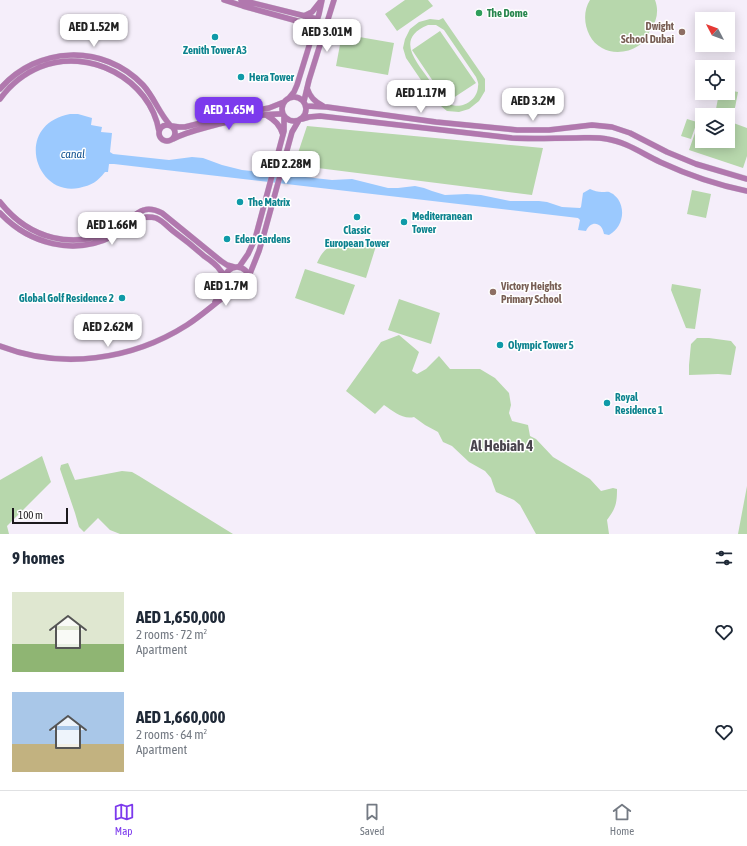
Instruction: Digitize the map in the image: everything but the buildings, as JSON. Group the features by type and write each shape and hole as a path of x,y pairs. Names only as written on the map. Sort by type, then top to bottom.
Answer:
{"street":[{"path":"224,0 301,22 308,30 311,39"},
{"path":"241,0 317,19"},
{"path":"304,16 314,10 322,0"},
{"path":"159,131 163,126 185,127 237,114 269,108 284,102 289,98 298,85 322,0"},
{"path":"0,213 16,228 35,238 52,244 68,246 84,246 100,241 139,220 149,217 155,218 161,221 214,264 220,270 228,287 239,291 244,288 248,283 249,276 259,251 292,132 307,109 305,104 307,88 334,0"},
{"path":"0,89 14,75 24,68 46,58 70,55 90,56 119,66 136,78 148,91 163,116 175,131 173,139"},
{"path":"0,99 18,80 31,71 51,64 76,61 91,63 109,69 118,73 133,85 151,107 157,121 160,136 163,140 168,141 182,134 244,118 266,115 283,115 289,120 295,121 316,116 512,138 598,137 616,141 632,147 660,162 696,177 747,191"},
{"path":"307,88 312,99 327,107"},
{"path":"289,98 299,98 305,104 436,122 522,131 549,130 592,125 602,126 621,130 696,164 747,179"},
{"path":"209,310 220,294 228,271 237,267 248,254 253,244 283,136 285,126 282,108 284,102"},
{"path":"266,115 277,122 283,136"},
{"path":"420,127 424,122 436,122"},
{"path":"632,147 638,137"},
{"path":"0,202 12,216 26,227 46,236 67,240 84,239 101,235 122,225 141,211 149,209 154,210 164,215 221,261 227,265 245,270 249,276"},
{"path":"0,346 50,358 79,359 105,357 131,351 155,342 177,331 209,310 224,296 234,290"}],"green space":[{"path":"405,0 428,0 433,6 397,31 385,14"},
{"path":"590,0 655,0 657,8 656,19 647,36 638,46 630,50 620,52 606,50 596,44 586,27 585,13"},
{"path":"443,18 485,79 485,91 479,101 469,109 459,112 447,111 436,102 406,58 403,48 405,39 410,29 419,22 430,19 439,20","holes":["428,25 436,25 444,30 478,82 475,96 464,105 454,106 443,100 419,66 411,51 410,44 412,37"]},
{"path":"440,31 476,83 447,102 412,50"},
{"path":"342,34 394,43 388,75 336,66"},
{"path":"735,91 738,92 735,108 716,108 718,100 735,100"},
{"path":"687,119 695,121 695,128 691,139 681,136"},
{"path":"735,124 747,128 747,156 743,168 689,150 695,133 695,148 735,148"},
{"path":"307,126 543,148 532,195 294,165"},
{"path":"692,190 711,194 706,218 687,214"},
{"path":"336,243 376,246 366,278 317,263 324,251"},
{"path":"305,269 355,285 344,315 295,298"},
{"path":"672,284 701,289 695,329 686,328 671,290"},
{"path":"399,299 440,313 431,344 388,330"},
{"path":"399,335 419,352 412,371 417,374 426,369 439,356 450,369 480,369 495,378 509,393 511,405 509,413 512,421 528,425 530,436 536,439 553,457 590,479 601,491 613,488 617,489 615,505 607,520 609,534 536,534 520,505 514,500 496,492 491,478 485,471 469,462 452,446 443,442 438,432 414,417 410,418 402,416 384,405 375,414 346,391 381,342"},
{"path":"697,338 731,341 736,347 731,375 689,375 691,344"},
{"path":"42,456 51,482 7,526 9,534 0,534 0,480"},
{"path":"68,463 75,480 122,471 132,472 233,534 120,534 110,530 98,518 84,532 79,527 60,469 61,465"},
{"path":"747,486 747,534 738,534"}],"water":[{"name":"canal","path":"70,114 78,114 92,118 91,125 102,127 101,132 112,133 110,152 113,154 169,160 192,157 203,158 242,170 332,180 352,179 388,188 415,186 445,195 481,195 510,201 547,202 562,207 580,208 583,193 590,189 598,192 609,192 613,194 618,199 622,209 622,214 620,224 609,235 604,234 601,227 596,224 588,227 586,231 578,230 580,220 578,218 114,164 109,164 108,172 105,172 97,181 91,184 79,188 64,188 51,182 42,171 37,158 36,145 41,131 52,121"}],"place":[{"name":"The Dome","path":"479,13"},
{"name":"Dwight School Dubai","path":"682,32"},
{"name":"Zenith Tower A3","path":"215,37"},
{"name":"Hera Tower","path":"241,77"},
{"name":"The Matrix","path":"240,202"},
{"name":"Classic European Tower","path":"357,217"},
{"name":"Mediterranean Tower","path":"404,222"},
{"name":"Eden Gardens","path":"227,239"},
{"name":"Victory Heights Primary School","path":"493,292"},
{"name":"Global Golf Residence 2","path":"122,298"},
{"name":"Olympic Tower 5","path":"500,345"},
{"name":"Royal Residence 1","path":"607,403"}],"district":[{"name":"Al Hebiah 4","path":"502,446"}]}
